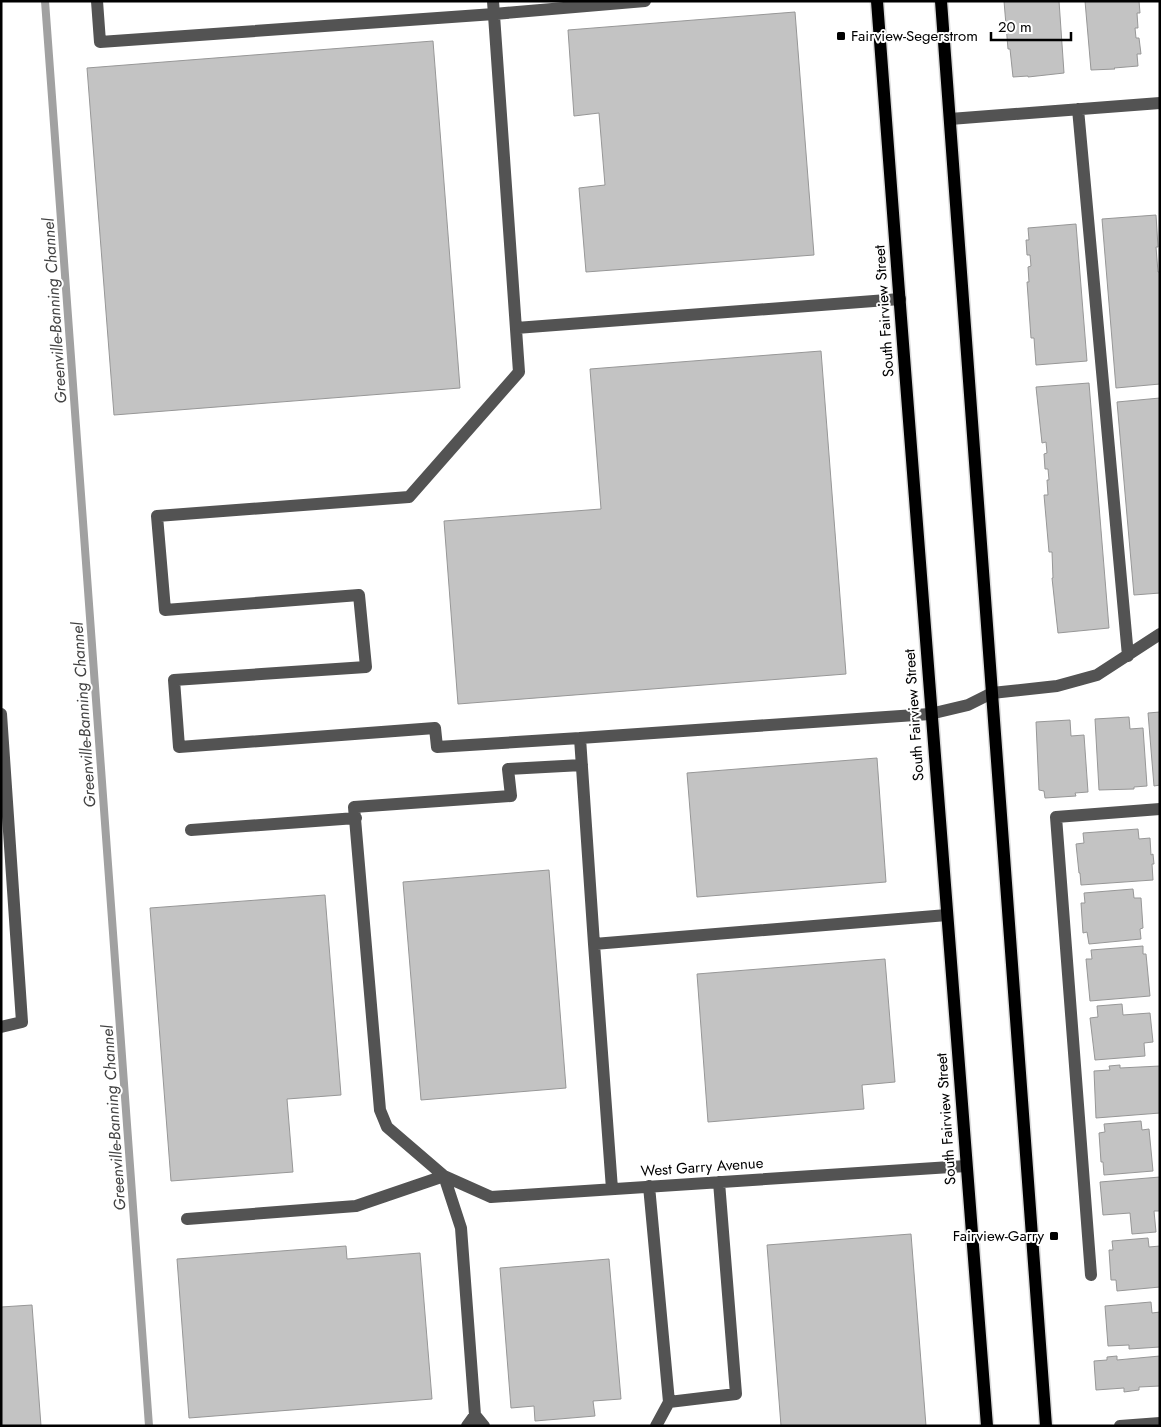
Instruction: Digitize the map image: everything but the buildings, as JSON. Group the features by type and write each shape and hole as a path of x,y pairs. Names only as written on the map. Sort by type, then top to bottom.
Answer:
{"main road":[{"name":"South Fairview Street","path":"877,1 930,714 987,1426"},
{"path":"941,1 1046,1426"}],"street":[{"path":"97,1 100,42 494,8 645,1"},
{"path":"494,8 518,372 409,497 157,516 164,610 359,595 366,667 174,680 179,746 435,728 437,747 930,714 968,705 992,693 1057,686 1097,675 1160,634"},
{"path":"950,119 1160,103"},
{"path":"1078,109 1128,656"},
{"path":"516,328 900,299"},
{"path":"1,714 22,1022 1,1027"},
{"path":"580,738 612,1189"},
{"path":"191,830 356,818 354,808 511,796 508,769 582,765"},
{"path":"1091,1275 1056,817 1160,809"},
{"name":"West Garry Avenue","path":"356,818 380,1110 387,1127 444,1176 491,1197 966,1166"},
{"path":"594,944 947,915"},
{"path":"187,1219 356,1206 444,1176 460,1228 475,1415 484,1426"},
{"path":"669,1402 736,1394 719,1182"},
{"path":"648,1186 669,1402 656,1426"},
{"path":"467,1426 475,1415"},
{"path":"1120,1426 1160,1423"}],"waterway":[{"name":"Greenville-Banning Channel","path":"45,1 149,1426"}],"place":[{"name":"Fairview-Segerstrom","path":"841,36"},
{"name":"Fairview-Garry","path":"1054,1236"}]}
